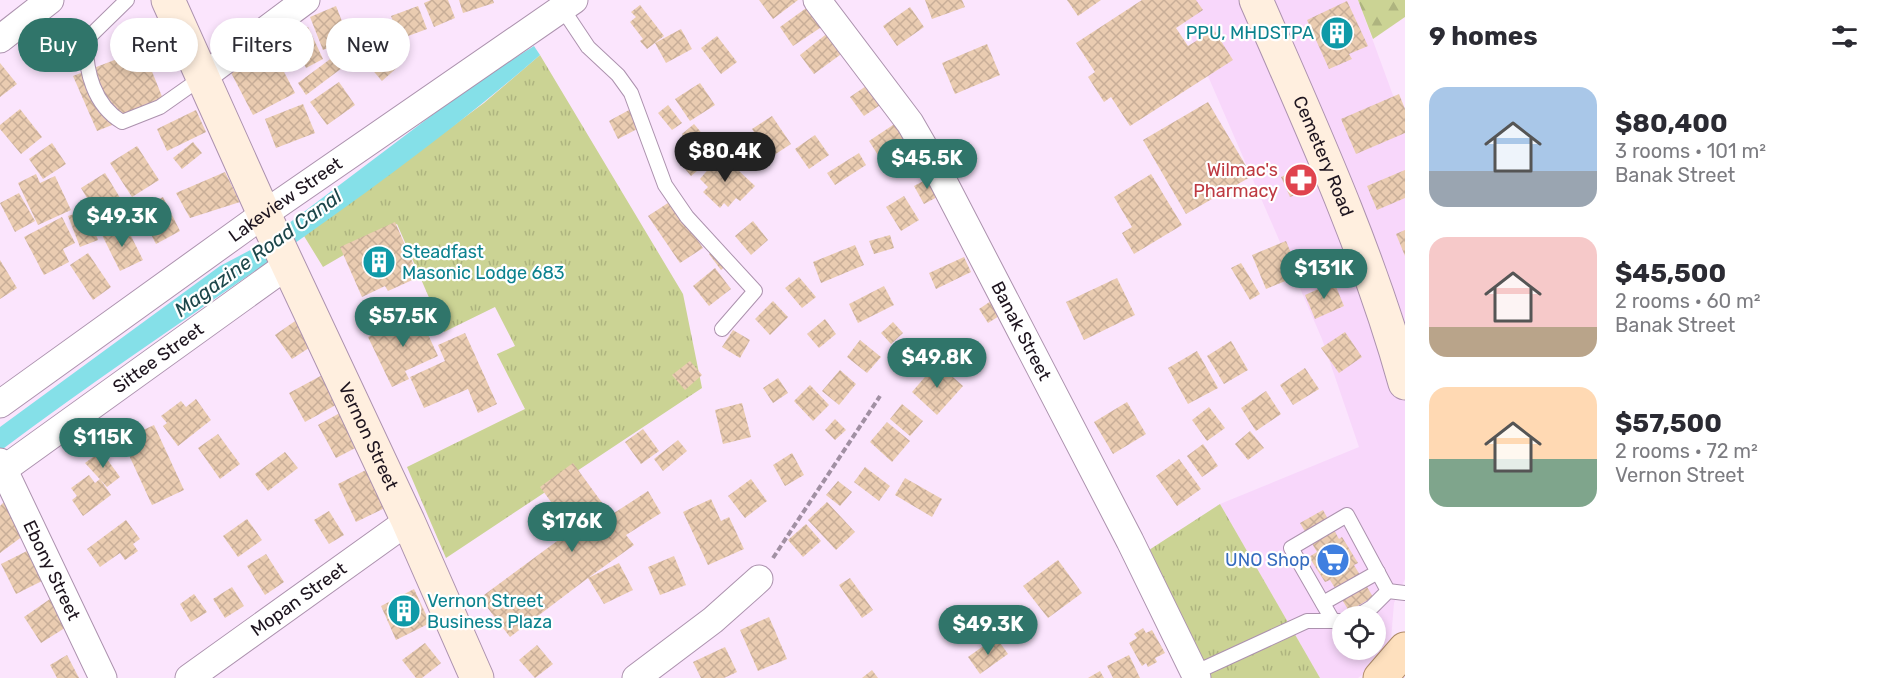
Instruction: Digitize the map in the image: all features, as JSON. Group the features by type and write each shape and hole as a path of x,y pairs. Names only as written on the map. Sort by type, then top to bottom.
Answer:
{"main road":[{"name":"Vernon Street","path":"168,0 277,241 408,521 477,678"},
{"name":"Cemetery Road","path":"1256,0 1336,185 1375,286 1405,383"},
{"path":"1380,678 1405,649"}],"street":[{"path":"0,39 50,0"},
{"path":"204,76 306,0"},
{"name":"Banak Street","path":"817,0 910,123 940,175 1072,428 1196,675"},
{"name":"Lakeview Street","path":"0,404 277,241 565,3"},
{"name":"Sittee Street","path":"1,468 277,241"},
{"name":"Ebony Street","path":"1,468 103,678"},
{"name":"Mopan Street","path":"189,678 408,521"},
{"path":"636,678 713,620 759,579"}],"lane":[{"path":"127,0 86,39 88,75 108,113 122,122 160,107 204,76"},
{"path":"565,3 588,47 618,75 631,93 665,185 687,217 755,291 722,328"},
{"path":"1332,614 1323,603 1291,548 1347,515 1378,572 1398,593 1374,606"},
{"path":"1323,603 1378,572"},
{"path":"1196,675 1307,621 1332,621"}],"path":[{"path":"759,579 880,396"}],"shaded area":[{"path":"1175,0 1358,0 1405,128 1405,579 1394,603 1391,640 1386,647 1386,606 1332,606 1332,660 1377,660 1371,668 1358,678 1320,678 1220,504 1359,447 1322,339"}],"green space":[{"path":"1358,0 1405,0 1405,17 1373,39"},
{"path":"540,55 683,294 702,388 446,558 407,467 525,409 497,354 515,346 495,307 444,332 397,224 323,267 304,236 484,103"},
{"path":"1220,504 1320,678 1184,678 1132,561"}],"water":[{"name":"Magazine Road Canal","path":"534,46 540,55 476,109 409,160 342,210 0,451 0,427 220,266 260,245 472,85"}],"building":[{"path":"431,0 448,0 455,18 434,27 424,3"},
{"path":"459,0 493,0 494,3 463,13"},
{"path":"759,0 798,0 773,19"},
{"path":"925,0 962,0 965,7 932,19"},
{"path":"1067,0 1101,0 1078,16"},
{"path":"1142,0 1196,0 1203,10 1176,28 1188,46 1214,30 1233,60 1130,126 1111,97 1104,102 1088,77 1095,72 1076,43"},
{"name":"PPU, MHDSTPA","path":"1347,1 1368,46 1349,54 1352,59 1329,69 1307,20"},
{"path":"640,5 664,36 647,49 640,41 643,39 630,22 636,17 631,12"},
{"path":"336,6 341,18 326,18 326,49 323,50 314,27 314,18 310,17"},
{"path":"418,6 427,29 410,35 410,18 392,18 391,16"},
{"path":"809,6 823,26 793,46 780,27"},
{"path":"910,7 924,27 897,46 883,26"},
{"path":"681,29 692,49 666,63 655,43"},
{"path":"829,32 844,52 814,74 800,55"},
{"path":"717,36 737,62 721,74 701,48"},
{"path":"314,40 323,59 314,64"},
{"path":"987,44 1000,75 955,94 942,63"},
{"path":"110,62 110,72 152,72 165,104 97,131 73,76 83,72 98,72 98,66"},
{"path":"326,62 326,72 337,72 306,95 298,83"},
{"path":"0,63 17,84 0,97"},
{"path":"231,72 284,72 295,93 253,115"},
{"path":"374,72 392,72 382,81"},
{"path":"339,82 355,105 327,125 310,102"},
{"path":"872,82 886,101 864,116 850,97"},
{"path":"700,83 715,105 690,121 675,99"},
{"path":"1399,94 1405,109 1405,133 1356,154 1341,119"},
{"path":"1208,102 1252,176 1186,214 1143,140"},
{"path":"303,104 315,133 276,148 265,119"},
{"path":"668,105 682,123 672,130 658,113"},
{"path":"20,109 42,137 21,154 0,129 0,125"},
{"path":"196,110 206,132 167,151 157,129"},
{"path":"629,110 639,128 618,139 609,121"},
{"path":"772,116 791,144 771,157 752,129"},
{"path":"899,121 913,142 883,163 869,141"},
{"path":"694,124 705,137 692,147 682,134"},
{"path":"815,135 829,155 809,169 795,149"},
{"path":"193,142 202,153 182,169 173,158"},
{"path":"52,143 66,164 43,179 29,159"},
{"path":"137,146 159,180 132,197 110,163"},
{"path":"694,152 704,165 691,176 680,163"},
{"path":"859,153 866,165 835,185 827,173"},
{"path":"721,154 755,186 740,201 736,198 728,207 724,203 720,208 703,192 708,187 700,179"},
{"name":"Wilmac's Pharmacy","path":"1311,163 1320,184 1290,197 1281,177"},
{"path":"1405,170 1405,198 1377,210 1367,186"},
{"path":"225,172 240,202 190,218 176,193"},
{"path":"105,173 125,206 101,221 81,188"},
{"path":"36,174 40,183 55,176 71,210 38,225 18,183"},
{"path":"1151,174 1182,225 1134,254 1122,233 1132,227 1114,197"},
{"path":"931,177 941,195 924,204 914,186"},
{"path":"19,193 35,221 15,232 0,203"},
{"path":"904,196 919,220 901,231 886,207"},
{"path":"163,197 180,231 156,244 138,210"},
{"path":"671,201 703,248 680,263 648,216"},
{"path":"86,210 98,240 80,247 68,216"},
{"path":"62,217 75,243 63,249 69,262 44,275 24,237"},
{"path":"753,221 768,240 751,255 735,236"},
{"name":"Steadfast Masonic Lodge 683","path":"395,222 419,277 388,291 385,286 362,297 340,247"},
{"path":"125,224 143,260 120,271 102,235"},
{"path":"1405,230 1405,256 1396,234"},
{"path":"890,235 894,248 874,254 869,241"},
{"path":"1286,241 1300,275 1266,289 1252,255"},
{"path":"720,245 732,261 721,270 709,254"},
{"path":"855,245 864,265 821,283 813,262"},
{"path":"88,253 111,287 93,300 70,265"},
{"path":"964,257 971,272 936,289 929,273"},
{"path":"0,260 17,288 0,299"},
{"path":"1241,263 1260,294 1250,300 1231,268"},
{"path":"715,268 731,289 709,306 693,286"},
{"path":"799,277 816,297 802,308 785,288"},
{"path":"1117,278 1135,315 1084,340 1066,302"},
{"path":"1334,282 1344,306 1315,319 1305,295"},
{"path":"884,286 894,305 858,323 849,304"},
{"path":"994,299 1004,313 988,323 979,309"},
{"path":"773,301 788,317 770,335 755,319"},
{"path":"418,313 438,356 405,371 409,379 392,387 368,337"},
{"path":"298,319 315,344 292,359 275,335"},
{"path":"825,319 836,334 819,348 807,334"},
{"path":"893,322 903,333 891,344 881,333"},
{"path":"733,330 750,340 740,358 722,347"},
{"path":"1345,332 1362,357 1339,373 1321,348"},
{"path":"465,333 497,404 478,413 468,389 424,408 410,377 445,361 438,345"},
{"path":"860,340 881,357 867,373 847,357"},
{"path":"1231,341 1248,370 1224,384 1207,356"},
{"path":"1197,351 1218,388 1188,404 1168,368"},
{"path":"690,361 702,375 685,390 672,375"},
{"path":"937,363 963,386 937,415 912,392"},
{"path":"1305,368 1319,389 1293,405 1280,385"},
{"path":"840,370 856,384 839,405 822,391"},
{"path":"328,372 343,401 305,422 289,393"},
{"path":"778,378 788,393 773,403 763,388"},
{"path":"810,385 829,405 813,421 794,401"},
{"path":"1266,391 1281,414 1256,431 1241,408"},
{"path":"196,399 211,420 178,446 163,426 167,423 161,416 181,401 186,407"},
{"path":"1127,402 1146,434 1113,454 1094,422"},
{"path":"742,403 751,437 723,444 715,410"},
{"path":"902,404 923,421 910,436 890,419"},
{"path":"1209,407 1225,428 1207,441 1192,420"},
{"path":"347,409 365,443 336,458 318,425"},
{"path":"835,419 846,430 835,440 825,430"},
{"path":"887,422 910,441 892,462 870,442"},
{"path":"154,425 184,490 152,505 122,440"},
{"path":"643,429 659,451 641,464 625,442"},
{"path":"1250,431 1264,448 1248,460 1235,444"},
{"path":"218,434 240,464 220,479 198,448"},
{"path":"678,440 687,451 663,471 654,459"},
{"path":"1203,444 1218,466 1202,477 1187,456"},
{"path":"101,451 120,477 107,487 85,463"},
{"path":"285,452 298,468 268,491 255,474"},
{"path":"792,453 804,475 785,486 773,465"},
{"path":"1179,459 1201,489 1177,506 1156,476"},
{"path":"573,463 611,515 648,491 661,513 626,535 634,545 510,637 480,598 572,530 540,487"},
{"path":"865,467 890,486 879,501 854,482"},
{"path":"370,468 389,506 356,522 338,484"},
{"path":"89,475 95,483 100,479 111,495 83,516 72,500 77,496 71,488"},
{"path":"905,478 942,499 932,517 895,495"},
{"path":"751,479 767,501 745,518 728,496"},
{"path":"838,481 852,492 840,506 826,495"},
{"path":"711,499 721,521 729,517 744,549 708,565 683,512"},
{"path":"4,502 27,533 0,553 0,506"},
{"path":"827,502 855,532 836,550 808,520"},
{"path":"1323,510 1339,539 1342,537 1358,563 1354,565 1373,597 1358,606 1346,606 1330,580 1325,582 1309,557 1317,552 1300,523"},
{"path":"329,511 344,535 329,544 314,520"},
{"path":"247,519 262,540 238,557 223,536"},
{"path":"126,520 140,539 133,544 138,551 125,560 120,553 100,567 87,549"},
{"path":"806,524 821,541 803,557 788,540"},
{"path":"33,548 48,578 16,594 1,564"},
{"path":"266,554 284,582 265,595 247,566"},
{"path":"674,556 686,585 660,595 648,567"},
{"path":"1058,560 1082,593 1048,618 1023,586"},
{"path":"619,563 633,590 604,604 588,578"},
{"path":"850,578 873,610 862,618 839,585"},
{"path":"232,587 244,606 225,618 213,599"},
{"name":"Vernon Street Business Plaza","path":"414,589 430,623 396,640 381,606"},
{"path":"194,594 207,612 191,622 180,604"},
{"path":"50,599 68,626 41,643 24,617"},
{"path":"769,617 787,659 758,671 740,630"},
{"path":"1143,628 1146,633 1152,630 1165,653 1155,658 1157,662 1148,667 1146,663 1142,666 1129,643 1137,638 1134,634"},
{"path":"996,637 1008,654 980,674 968,657"},
{"path":"425,643 441,663 422,678 416,678 402,660"},
{"path":"537,645 553,664 535,678 519,660"},
{"path":"725,647 737,672 724,678 701,678 693,662"},
{"path":"67,655 79,678 57,678 50,665"},
{"path":"1129,655 1140,678 1113,678 1107,666"},
{"path":"872,670 878,678 862,678"},
{"path":"1100,671 1104,678 1088,678"}],"place":[{"name":"PPU, MHDSTPA","path":"1337,33"},
{"name":"Wilmac's Pharmacy","path":"1301,180"},
{"name":"Steadfast Masonic Lodge 683","path":"379,262"},
{"name":"UNO Shop","path":"1333,560"},
{"name":"Vernon Street Business Plaza","path":"404,611"}]}
